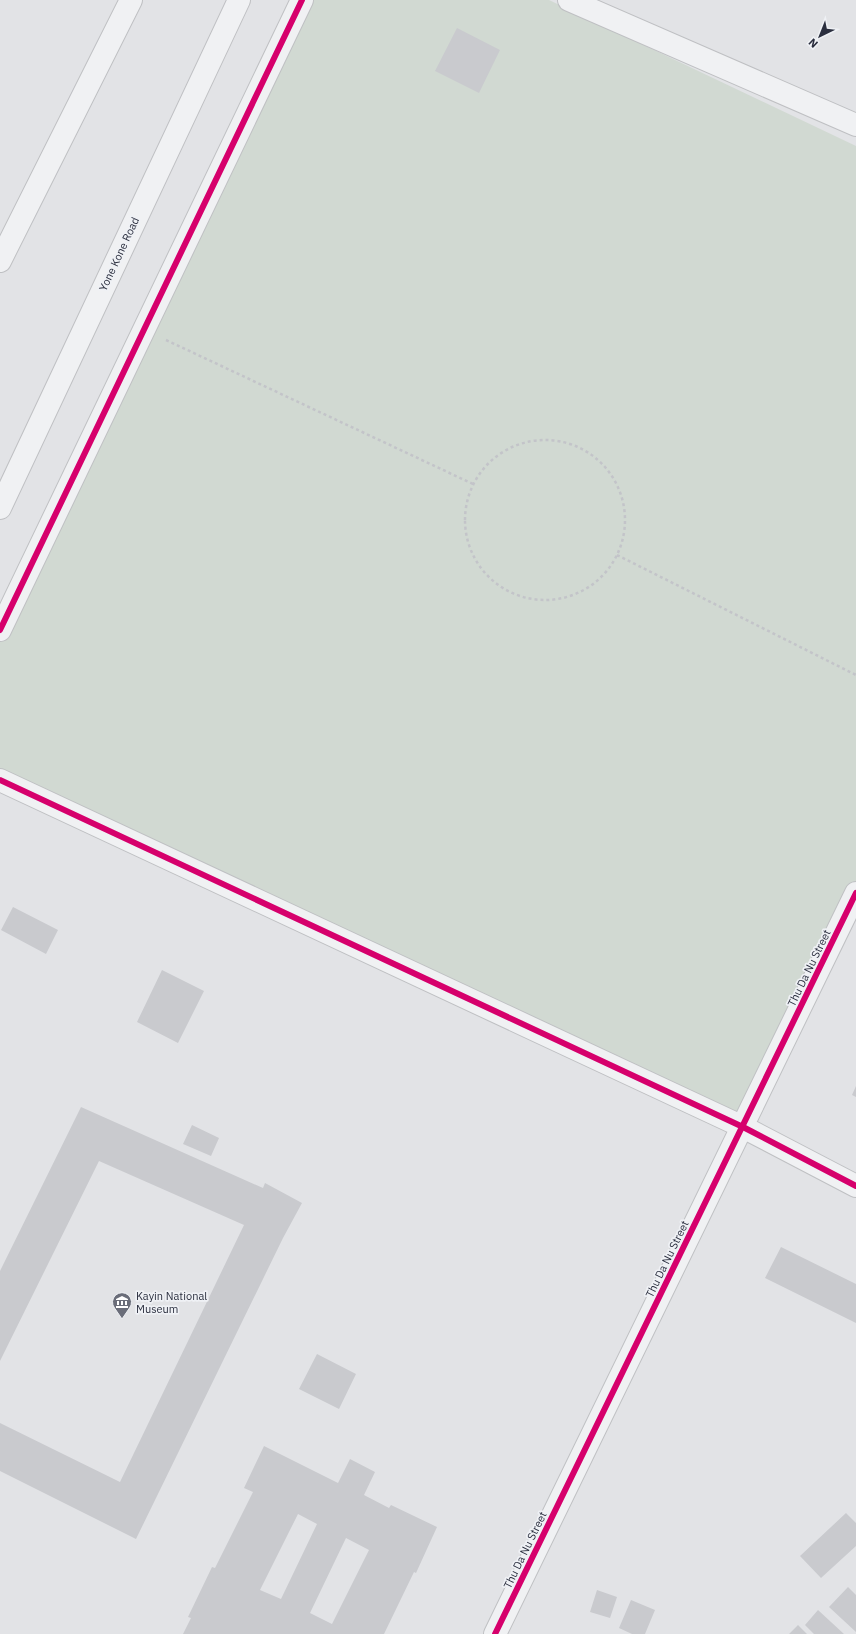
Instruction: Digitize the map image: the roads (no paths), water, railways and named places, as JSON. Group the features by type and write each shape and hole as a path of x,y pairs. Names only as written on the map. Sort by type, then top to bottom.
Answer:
{"street":[{"path":"0,261 131,0"},
{"name":"Yone Kone Road","path":"0,508 238,0"},
{"path":"0,630 302,0"},
{"path":"569,0 856,125"},
{"path":"0,780 743,1127 856,1186"},
{"name":"Thu Da Nu Street","path":"495,1634 856,893"}],"place":[{"name":"Kayin National Museum","path":"122,1319"}]}
